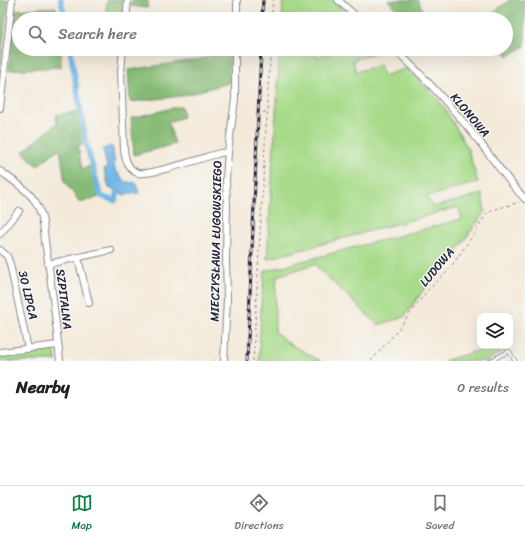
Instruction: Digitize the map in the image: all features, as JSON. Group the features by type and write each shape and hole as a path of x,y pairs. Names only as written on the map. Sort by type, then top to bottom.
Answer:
{"street":[{"path":"0,108 12,0"},
{"path":"127,12 128,0"},
{"path":"237,0 237,12"},
{"path":"338,0 351,12"},
{"path":"122,56 121,71 124,155 128,165 132,169 136,172 150,173 228,152"},
{"name":"MIECZYSŁAWA ŁUGOWSKIEGO","path":"224,361 227,298 226,180 235,99 235,56"},
{"name":"KLONOWA","path":"401,56 436,92 478,140 523,200"},
{"name":"SZPITALNA","path":"0,171 30,194 39,208 44,222 60,361"},
{"path":"0,234 19,211"},
{"name":"30 LIPCA","path":"0,250 7,256 10,264 28,349"},
{"name":"SZPITALNA","path":"48,264 111,250"},
{"name":"SZPITALNA","path":"78,258 89,303"},
{"path":"0,352 58,345"}],"lane":[{"path":"490,361 509,351 515,361"}],"path":[{"path":"272,12 273,0"},
{"path":"254,361 270,56"},
{"path":"263,112 268,112"},
{"name":"LUDOWA","path":"371,361 396,332 427,291 448,271 489,212 523,200"}],"green space":[{"path":"0,0 8,1 0,69"},
{"path":"107,0 124,0 123,12 106,12"},
{"path":"132,0 148,0 147,8 131,6"},
{"path":"283,0 331,0 345,12 282,12"},
{"path":"388,0 418,0 424,12 398,12"},
{"path":"510,0 525,0 525,46 513,53 513,12 494,12"},
{"path":"56,7 56,12 15,12 15,10"},
{"path":"12,40 12,56 61,56 61,67 9,70"},
{"path":"212,56 230,56 228,83 182,96 130,102 128,70"},
{"path":"280,56 365,56 353,60 356,72 380,65 383,76 408,68 442,104 467,147 478,182 426,197 434,207 482,194 485,211 442,272 424,289 404,317 378,325 314,264 277,276 275,332 291,345 321,361 259,361 261,305 265,271 462,219 458,207 267,259"},
{"path":"181,106 183,117 168,122 175,144 134,155 131,118"},
{"path":"79,111 84,144 78,146 82,169 90,166 99,197 80,203 65,182 60,148 37,166 23,152 57,123 56,115"},
{"path":"484,349 506,349 487,361 443,361"},
{"path":"53,350 56,361 0,361 0,357"}],"water":[{"path":"111,146 113,149 115,170 126,182 136,183 139,193 125,195 109,188 104,169 107,167 103,149"}],"waterway":[{"path":"61,0 64,12"},
{"path":"71,56 86,143 100,194 103,197 115,201 118,192"}],"railway":[{"path":"262,12 263,0"},
{"path":"247,361 261,56"}]}
